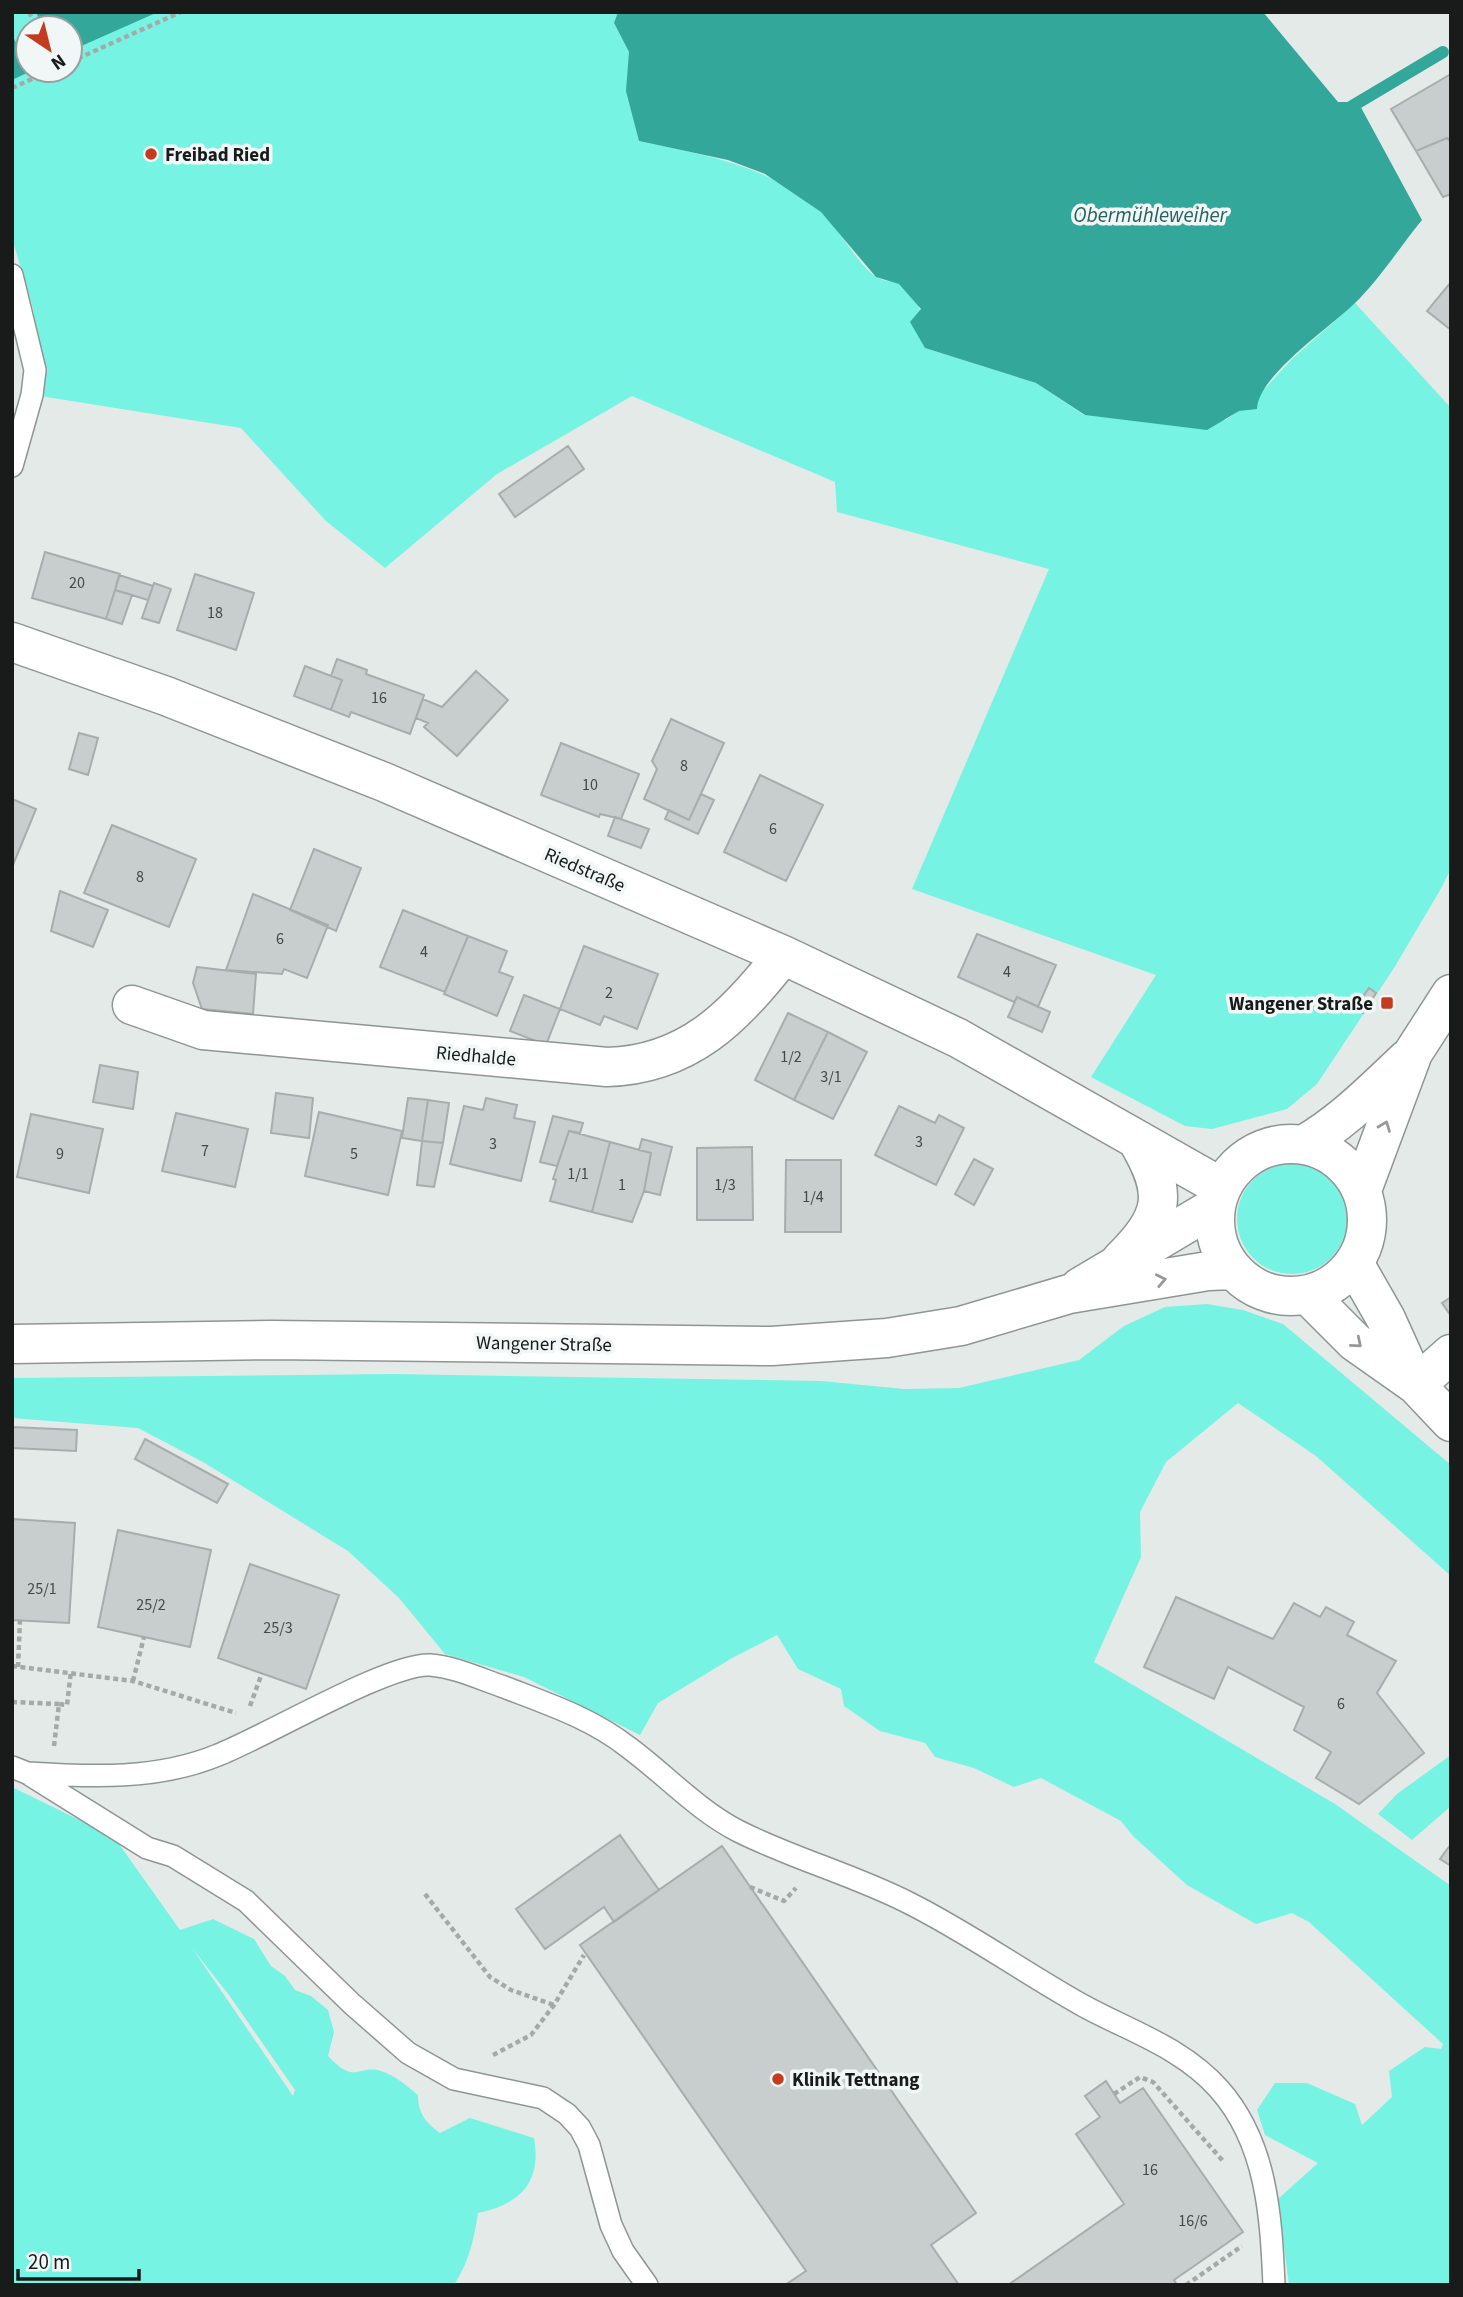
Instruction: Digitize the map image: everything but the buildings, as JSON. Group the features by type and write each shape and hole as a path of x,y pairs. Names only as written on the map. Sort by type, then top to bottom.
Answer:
{"street":[{"name":"Riedstraße","path":"12,642 166,696 384,782 783,955 958,1038 1137,1140 1219,1196"},
{"name":"Riedhalde","path":"132,1005 203,1030 607,1067 635,1066 659,1061 688,1046 736,1011 783,955"},
{"path":"1362,1190 1340,1161 1323,1151 1303,1145 1283,1144 1264,1149 1246,1158 1219,1196 1217,1239 1233,1270 1262,1291 1279,1295 1308,1295 1330,1286 1354,1263 1364,1244 1367,1226 1362,1190 1413,1053 1451,994"},
{"path":"1303,1145 1359,1105 1413,1053"},
{"path":"1119,1262 1145,1236 1156,1212 1157,1178 1137,1140"},
{"name":"Wangener Straße","path":"1069,1294 1219,1196"},
{"path":"1354,1263 1386,1319 1416,1385"},
{"name":"Wangener Straße","path":"12,1344 271,1340 758,1346 835,1343 961,1326 1069,1294 1208,1271 1233,1270"},
{"path":"1308,1295 1355,1342 1416,1385 1451,1422"},
{"path":"1416,1385 1451,1354"}],"lane":[{"path":"12,275 35,370 32,396 12,466"},
{"path":"20,1770 107,1777 168,1770 215,1757 383,1677 427,1665 464,1672 577,1714 628,1746 691,1802 736,1829 908,1902 1085,2006 1171,2049 1197,2067 1233,2106 1254,2146 1265,2184 1272,2226 1274,2285"},
{"path":"20,1770 147,1848 173,1856 246,1901 352,2004 408,2053 454,2079 543,2098 566,2114 580,2128 589,2146 611,2225 624,2251 647,2285"}],"path":[{"path":"84,56 181,12"},
{"path":"20,1620 15,1666 71,1671 133,1681 246,1717 262,1674"},
{"path":"133,1681 144,1637"},
{"path":"12,1702 67,1705 71,1671"},
{"path":"50,1774 60,1704"},
{"path":"425,1894 490,1977 511,1990 554,2005"},
{"path":"491,2056 531,2035 554,2005 584,1955"},
{"path":"1114,2094 1140,2077 1153,2082 1241,2182 1250,2187 1265,2184"},
{"path":"1186,2285 1272,2226"}],"shaded area":[{"path":"12,12 618,12 614,23 629,52 639,141 712,157 780,183 821,212 869,271 878,278 897,283 912,294 920,311 925,348 1036,383 1084,415 1226,420 1257,397 1292,359 1355,303 1451,408 1451,869 1394,968 1317,1084 1287,1109 1212,1129 1185,1126 1091,1077 1156,975 912,889 1049,569 837,512 835,482 632,396 497,474 385,568 326,521 241,428 40,396 42,368 33,309 12,238"},
{"path":"1292,1164 1313,1168 1331,1180 1343,1198 1347,1219 1343,1240 1331,1258 1313,1270 1292,1274 1271,1270 1253,1258 1241,1240 1237,1219 1241,1198 1253,1180 1271,1168"},
{"path":"1207,1304 1243,1310 1283,1324 1451,1465 1451,1576 1316,1456 1238,1403 1166,1462 1140,1512 1141,1557 1094,1662 1335,1804 1451,1886 1451,2285 1289,2285 1278,2199 1318,2163 1265,2135 1257,2110 1275,2083 1307,2083 1355,2104 1362,2125 1392,2097 1389,2071 1425,2047 1441,2049 1443,2044 1309,1922 1292,1913 1256,1924 1187,1885 1133,1836 1121,1821 1041,1778 1014,1787 974,1768 935,1757 925,1743 880,1731 844,1706 841,1689 798,1669 777,1635 732,1658 658,1703 640,1735 524,1677 445,1654 399,1598 348,1551 203,1462 138,1428 12,1418 12,1378 393,1374 821,1381 904,1389 959,1388 1079,1360 1124,1326 1165,1307"},
{"path":"1451,1755 1451,1806 1412,1840 1378,1814 1397,1794"},
{"path":"12,1787 114,1837 180,1930 213,1919 254,1939 271,1966 285,1976 295,1990 311,1996 328,2010 334,2032 328,2056 337,2065 351,2072 381,2071 396,2078 418,2095 423,2117 440,2133 470,2118 534,2138 536,2154 531,2179 525,2189 506,2204 478,2213 464,2268 454,2285 12,2285","holes":["192,1948 229,1995 295,2090 293,2096"]}],"water":[{"path":"36,12 158,12 84,45 84,14"},
{"name":"Obermühleweiher","path":"618,12 1263,12 1338,102 1358,102 1422,220 1363,295 1296,353 1269,382 1260,396 1257,409 1239,411 1207,430 1085,415 1036,383 925,348 910,322 921,309 899,284 876,277 821,212 765,174 728,160 639,141 626,91 629,52 614,23"},
{"path":"12,34 14,79 12,80"}],"waterway":[{"path":"1344,111 1443,52"}],"place":[{"name":"Freibad Ried","path":"151,154"},
{"name":"Wangener Straße","path":"1387,1003"},
{"name":"Klinik Tettnang","path":"778,2079"}]}
